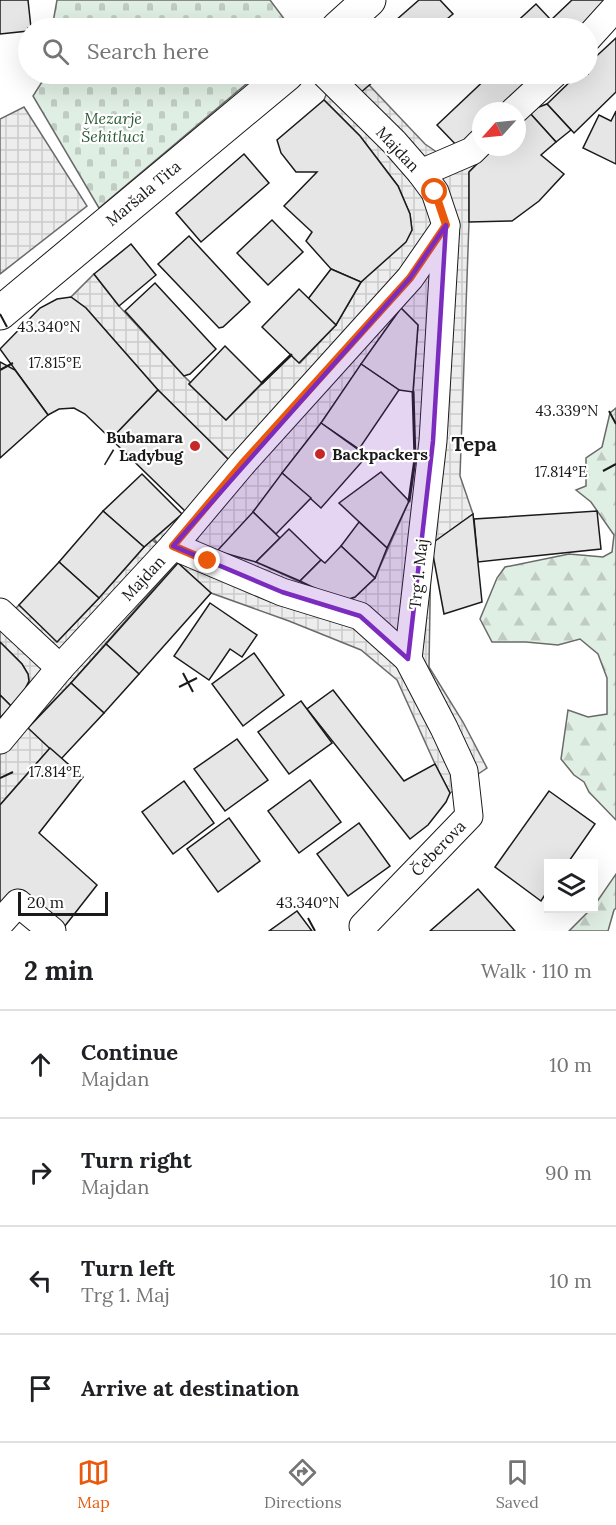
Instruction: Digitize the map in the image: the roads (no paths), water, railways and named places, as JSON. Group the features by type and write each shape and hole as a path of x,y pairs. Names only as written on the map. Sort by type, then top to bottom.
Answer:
{"street":[{"path":"349,18 369,0"},
{"path":"598,27 616,8"},
{"name":"Maršala Tita","path":"0,313 275,84"},
{"name":"Majdan","path":"0,740 60,668 173,546 242,464 410,278 446,225 435,192 421,173 394,142 335,84"},
{"path":"524,102 543,84"},
{"path":"421,173 472,151"},
{"name":"Trg 1. Maj","path":"408,659 433,441 446,225"},
{"path":"173,546 282,592 360,616 408,659"},
{"path":"0,612 60,668"},
{"name":"Čeberova","path":"363,926 469,816 464,771 408,659"},
{"path":"0,923 18,903 51,931"}],"place":[{"name":"Bubamara / Ladybug","path":"195,446"},
{"name":"Backpackers","path":"320,454"}],"district":[{"name":"Tepa","path":"474,444"}],"park label":[{"name":"Mezarje Šehitluci","path":"113,127"}]}
